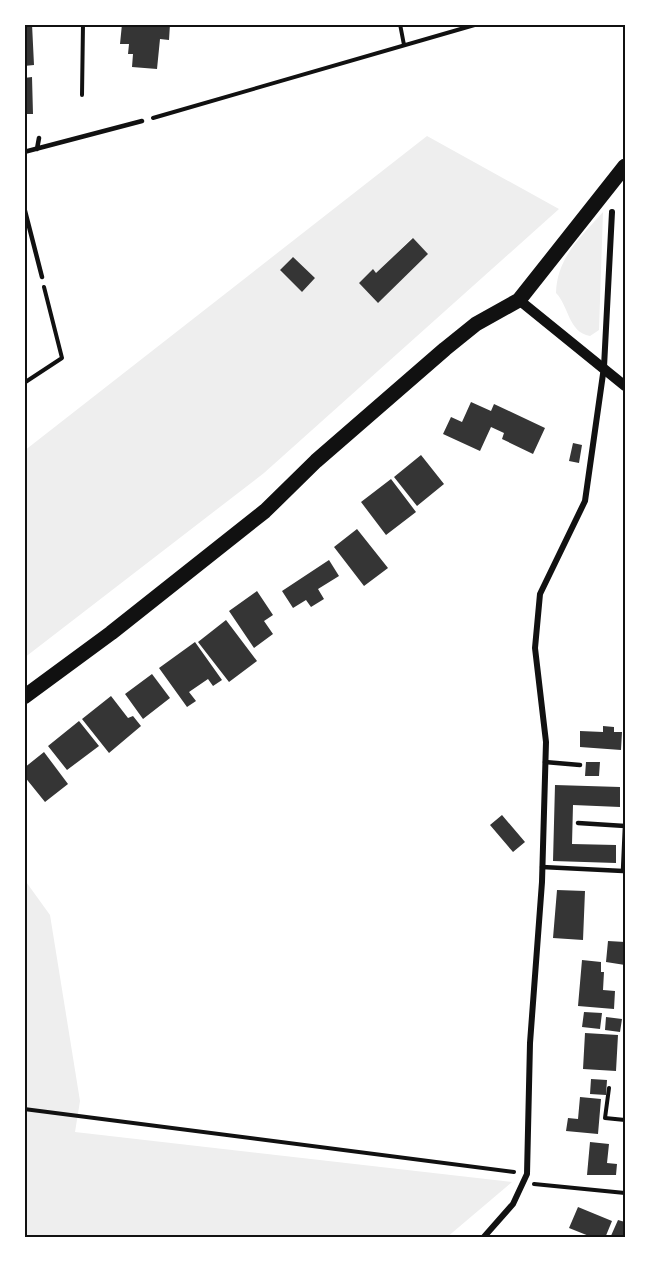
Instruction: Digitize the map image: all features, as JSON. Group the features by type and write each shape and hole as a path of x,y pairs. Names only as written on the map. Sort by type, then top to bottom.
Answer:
{"main road":[{"path":"24,697 111,633 266,511 316,461 445,348 476,324 519,300 625,166"}],"street":[{"path":"483,1238 513,1204 527,1174 530,1043 542,867 546,742 535,648 540,594 585,501 604,367 612,213"},
{"path":"519,300 625,386"}],"lane":[{"path":"24,152 142,121"},
{"path":"37,149 39,138"},
{"path":"24,207 42,277"},
{"path":"545,762 580,765"},
{"path":"542,867 623,872 625,826 578,824"}],"path":[{"path":"82,95 83,24"},
{"path":"400,24 404,45"},
{"path":"142,121 478,24"},
{"path":"24,383 62,358 42,277"},
{"path":"609,1088 605,1118 625,1120"},
{"path":"24,1109 527,1174 534,1184 625,1193"}],"shaded area":[{"path":"427,136 559,209 264,473 24,658 24,451","holes":["412,238 428,254 378,303 359,283 373,270 376,273","292,257 315,278 302,292 280,271"]},
{"path":"603,212 599,330 590,336 583,334 573,324 556,293 557,280 572,248"},
{"path":"24,879 50,915 80,1101 75,1132 512,1182 446,1238 24,1238"}],"building":[{"path":"24,24 32,24 34,65 24,66"},
{"path":"122,24 170,24 169,40 160,39 157,69 132,67 133,54 128,54 129,44 120,44"},
{"path":"32,77 33,114 24,114 24,78"},
{"path":"413,238 428,254 378,303 359,283 373,269 376,273"},
{"path":"293,257 315,278 302,292 280,270"},
{"path":"471,402 491,411 494,404 545,428 533,454 502,439 504,433 491,427 480,451 443,434 451,417 462,422"},
{"path":"573,443 582,445 579,463 569,461"},
{"path":"421,455 444,484 417,506 394,477"},
{"path":"391,479 416,512 386,535 361,502"},
{"path":"357,529 388,568 364,586 334,547"},
{"path":"329,560 339,576 318,589 324,599 311,607 306,600 293,608 282,591"},
{"path":"257,591 273,615 264,621 273,634 254,648 229,611"},
{"path":"226,620 257,661 229,682 198,642"},
{"path":"195,642 222,680 213,686 208,679 189,692 196,701 187,707 159,668"},
{"path":"152,674 170,698 143,719 125,694"},
{"path":"111,696 128,718 133,716 141,726 109,753 82,719"},
{"path":"79,721 99,746 67,770 48,746"},
{"path":"603,726 614,727 614,732 622,732 621,750 580,747 580,731 603,732"},
{"path":"44,752 68,784 45,802 24,776 24,768"},
{"path":"586,762 600,762 599,776 585,776"},
{"path":"555,785 620,787 620,807 573,805 572,844 616,845 616,863 553,861"},
{"path":"502,815 525,842 513,852 490,825"},
{"path":"557,890 585,891 583,940 553,938"},
{"path":"608,941 625,942 625,965 606,962"},
{"path":"582,960 601,962 601,972 604,972 603,990 615,991 614,1009 578,1006"},
{"path":"584,1012 602,1013 600,1029 582,1027"},
{"path":"606,1017 622,1019 620,1032 605,1030"},
{"path":"585,1033 618,1035 616,1071 583,1069"},
{"path":"591,1079 607,1080 606,1095 590,1094"},
{"path":"580,1097 601,1099 598,1134 566,1131 568,1118 578,1119"},
{"path":"590,1142 609,1144 607,1163 617,1164 616,1175 587,1175"},
{"path":"578,1207 612,1221 605,1238 594,1238 569,1228"},
{"path":"618,1220 625,1222 625,1238 610,1238"}]}
